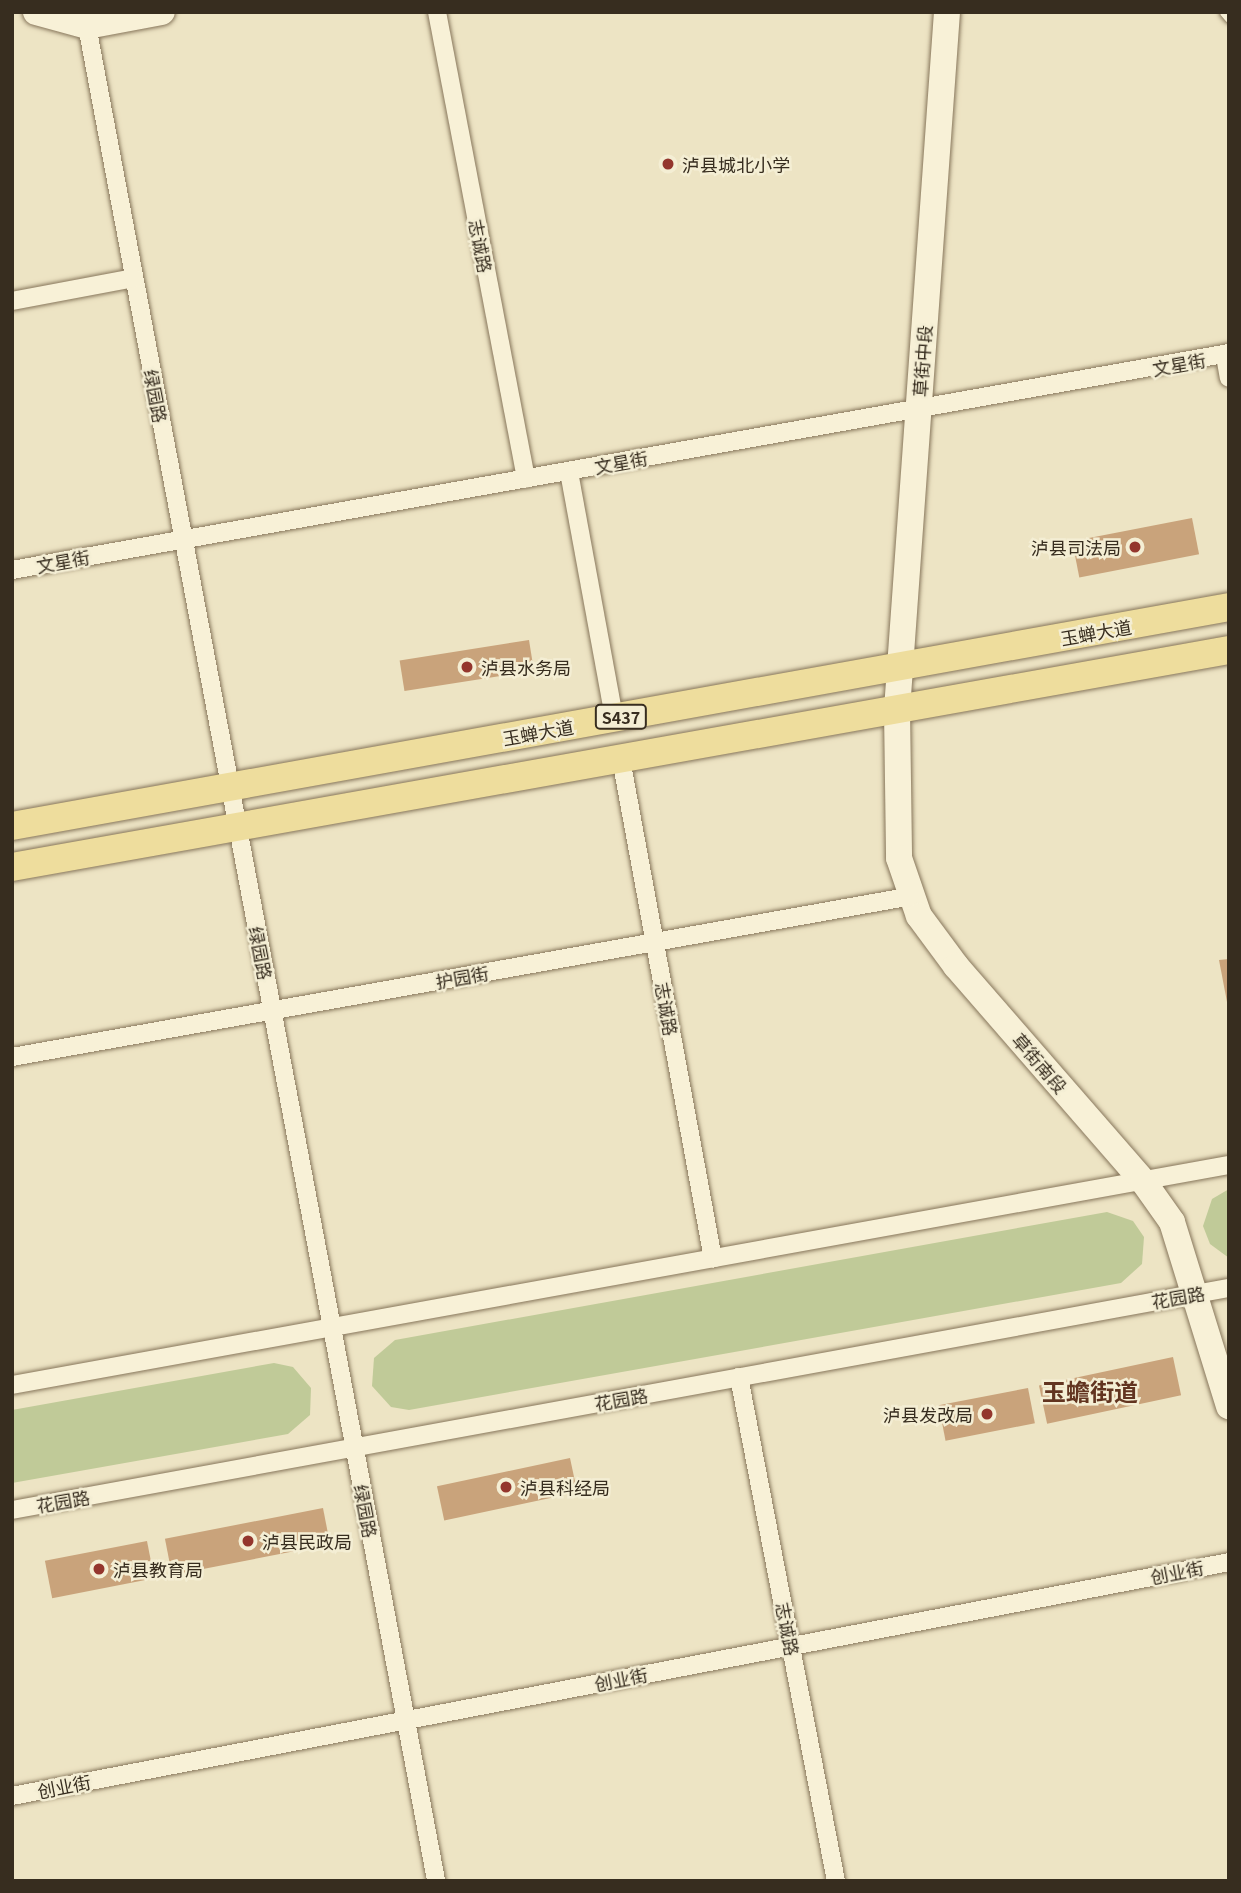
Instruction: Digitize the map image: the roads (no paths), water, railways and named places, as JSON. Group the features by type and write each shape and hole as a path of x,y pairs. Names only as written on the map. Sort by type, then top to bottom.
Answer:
{"main road":[{"path":"36,12 87,26 162,12"},
{"name":"草街中段","path":"897,710 947,12"},
{"name":"玉蝉大道","path":"12,826 1229,607"},
{"name":"S437","path":"12,867 1229,650"},
{"name":"草街南段","path":"897,710 899,859 919,916 956,966 1143,1181 1172,1222 1229,1406"}],"street":[{"name":"志诚路","path":"437,12 526,479"},
{"name":"绿园路","path":"87,26 436,1881"},
{"path":"12,301 134,278"},
{"name":"文星街","path":"12,570 1227,354"},
{"path":"1227,354 1229,377"},
{"path":"569,472 614,718"},
{"name":"志诚路","path":"621,759 713,1259"},
{"name":"护园街","path":"12,1057 912,896"},
{"path":"12,1385 1229,1165"},
{"name":"花园路","path":"12,1510 1229,1288"},
{"name":"志诚路","path":"739,1377 836,1881"},
{"name":"创业街","path":"12,1796 1229,1562"}],"lane":[{"path":"1224,12 1229,18"}],"place":[{"name":"泸县城北小学","path":"668,164"},
{"name":"泸县司法局","path":"1135,547"},
{"name":"泸县水务局","path":"467,667"},
{"name":"泸县发改局","path":"987,1414"},
{"name":"泸县科经局","path":"506,1487"},
{"name":"泸县民政局","path":"248,1541"},
{"name":"泸县教育局","path":"99,1569"}],"district":[{"name":"玉蟾街道","path":"1090,1391"}]}
